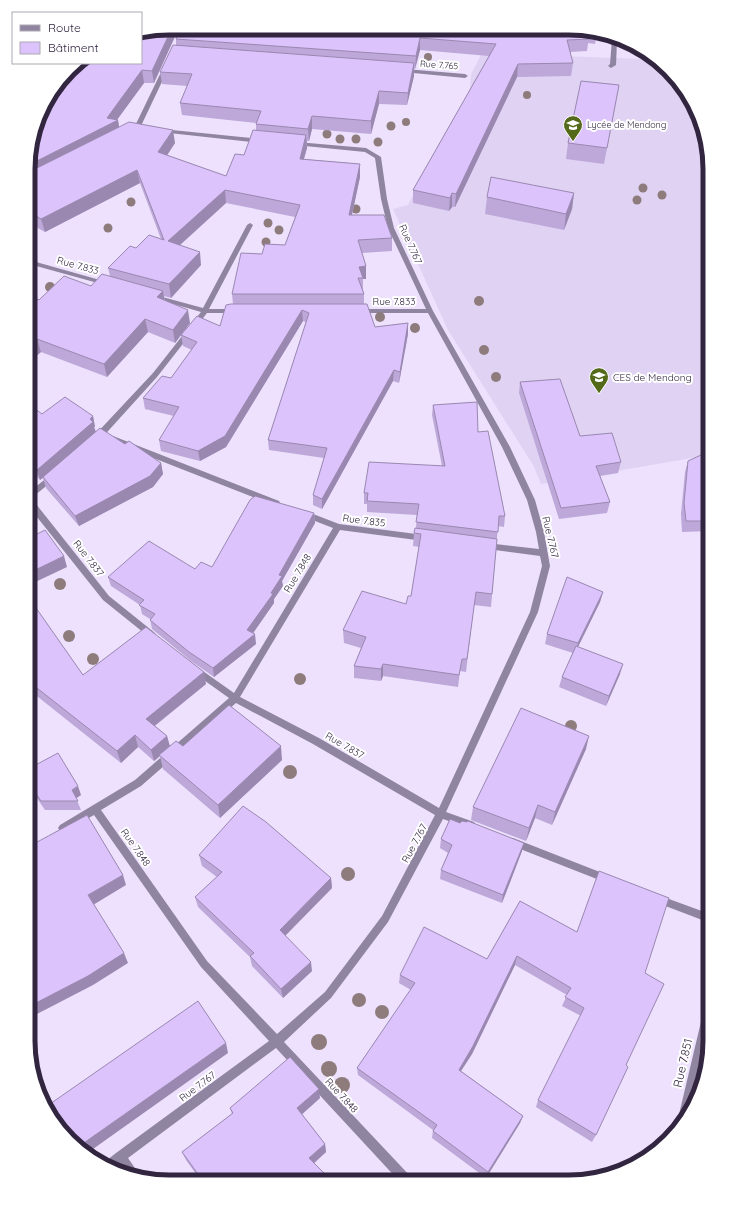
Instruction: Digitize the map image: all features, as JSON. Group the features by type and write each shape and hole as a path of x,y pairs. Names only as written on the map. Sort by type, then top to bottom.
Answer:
{"street":[{"path":"611,66 613,65 614,43"},
{"path":"169,60 142,130 268,142"},
{"name":"Rue 7.765","path":"402,71 465,76"},
{"name":"Rue 7.767","path":"113,1163 277,1041 328,995 385,919 442,814 534,612 546,566 531,500 506,446 430,311 391,228 383,193 378,157 366,150 290,144"},
{"path":"90,444 102,434 154,375 205,311 250,225"},
{"name":"Rue 7.833","path":"35,264 113,286"},
{"path":"151,296 205,311 242,311"},
{"name":"Rue 7.833","path":"355,311 430,311"},
{"path":"102,434 286,507"},
{"name":"Rue 7.837","path":"35,491 60,470"},
{"name":"Rue 7.837","path":"35,508 106,598 158,640"},
{"name":"Rue 7.835","path":"301,513 338,527 429,539"},
{"name":"Rue 7.848","path":"338,527 235,698 138,783 96,808 204,964 401,1175"},
{"path":"475,544 544,553"},
{"name":"Rue 7.837","path":"187,664 235,698 316,741 442,814 478,828"},
{"path":"55,833 96,808"},
{"path":"507,840 616,882"},
{"path":"652,896 703,916"},
{"name":"Rue 7.851","path":"686,1106 703,1034"},
{"path":"120,1157 130,1169"}],"shaded area":[{"path":"482,53 641,59 641,56 664,74 685,102 693,117 702,151 703,459 698,457 541,484 533,465 448,330 393,209 408,205 470,89 471,74"}],"building":[{"path":"169,35 152,71 142,70 107,118 118,120 35,162 36,151 45,117 63,87 81,68 86,64 142,64 142,38"},
{"path":"178,35 569,35 587,36 589,39 567,40 573,63 518,64 456,194 452,193 450,198 413,190 496,44 420,38 416,56 176,39"},
{"path":"173,45 414,63 408,93 379,91 371,121 312,116 308,129 256,124 261,111 180,103 192,74 160,72"},
{"path":"581,81 619,85 607,148 568,143"},
{"path":"129,122 173,130 158,152 226,176 235,154 244,155 253,130 306,135 300,159 360,164 349,215 384,215 392,238 358,240 366,266 359,267 363,278 358,278 364,294 232,294 241,253 262,254 265,244 285,245 300,205 225,190 168,241 200,252 169,284 108,268 130,246 136,248 149,235 164,240 137,170 41,219 35,215 35,169"},
{"path":"491,177 574,193 566,214 487,197"},
{"path":"102,274 163,291 157,297 188,310 173,330 145,319 104,364 37,339 35,341 35,298 39,300 64,276 91,286"},
{"path":"367,304 375,327 408,323 400,372 394,370 322,499 313,495 327,448 268,440 309,313 302,310 225,436 198,451 159,440 179,407 143,398 162,376 171,378 197,342 181,335 197,316 220,326 226,305"},
{"path":"560,379 580,436 612,433 621,462 596,466 610,502 561,508 520,382"},
{"path":"65,397 93,416 90,419 93,422 37,470 35,468 35,409 42,414"},
{"path":"477,402 478,432 488,431 505,516 499,516 498,532 416,522 419,504 367,501 368,493 364,493 369,462 445,466 433,405"},
{"path":"100,428 125,444 129,441 161,463 150,476 75,516 43,477"},
{"path":"703,455 703,521 686,521 684,503 688,461"},
{"path":"255,496 314,513 279,575 282,576 271,593 273,594 247,630 255,634 213,668 189,652 150,620 155,614 139,605 144,600 108,577 149,541 195,569 201,562 212,567 250,500"},
{"path":"415,528 497,539 492,594 476,592 467,659 462,659 459,675 383,664 381,669 354,666 366,637 343,630 362,591 406,604 408,596 411,596 421,534 414,533"},
{"path":"45,530 64,556 35,570 35,535"},
{"path":"567,577 603,592 578,643 547,634"},
{"path":"35,606 83,675 146,627 204,672 146,719 167,736 151,750 135,735 117,751 35,687"},
{"path":"576,646 623,664 609,696 562,677"},
{"path":"229,705 281,746 218,805 159,755 176,741 183,746"},
{"path":"521,708 589,736 555,812 538,805 529,828 473,807"},
{"path":"58,753 78,786 72,790 78,801 41,801 35,792 35,765"},
{"path":"243,806 266,822 331,878 280,930 311,962 281,989 250,956 254,953 195,897 222,872 199,855"},
{"path":"87,815 123,875 88,895 124,953 88,976 35,1003 35,843"},
{"path":"450,819 460,823 462,821 468,821 524,843 503,895 441,870 452,845 441,839"},
{"path":"599,871 669,898 645,973 664,984 626,1065 628,1067 596,1135 538,1100 584,1008 565,997 571,988 517,956 473,1046 459,1070 523,1116 488,1172 433,1131 437,1125 357,1068 415,983 400,975 424,927 487,959 520,901 577,932"},
{"path":"198,1001 226,1043 83,1144 63,1123 51,1103"},
{"path":"290,1057 319,1089 297,1108 325,1144 309,1158 326,1175 199,1175 182,1152 233,1113 230,1108"}],"place":[{"name":"Lycée de Mendong","path":"573,142"},
{"name":"CES de Mendong","path":"599,394"}]}
